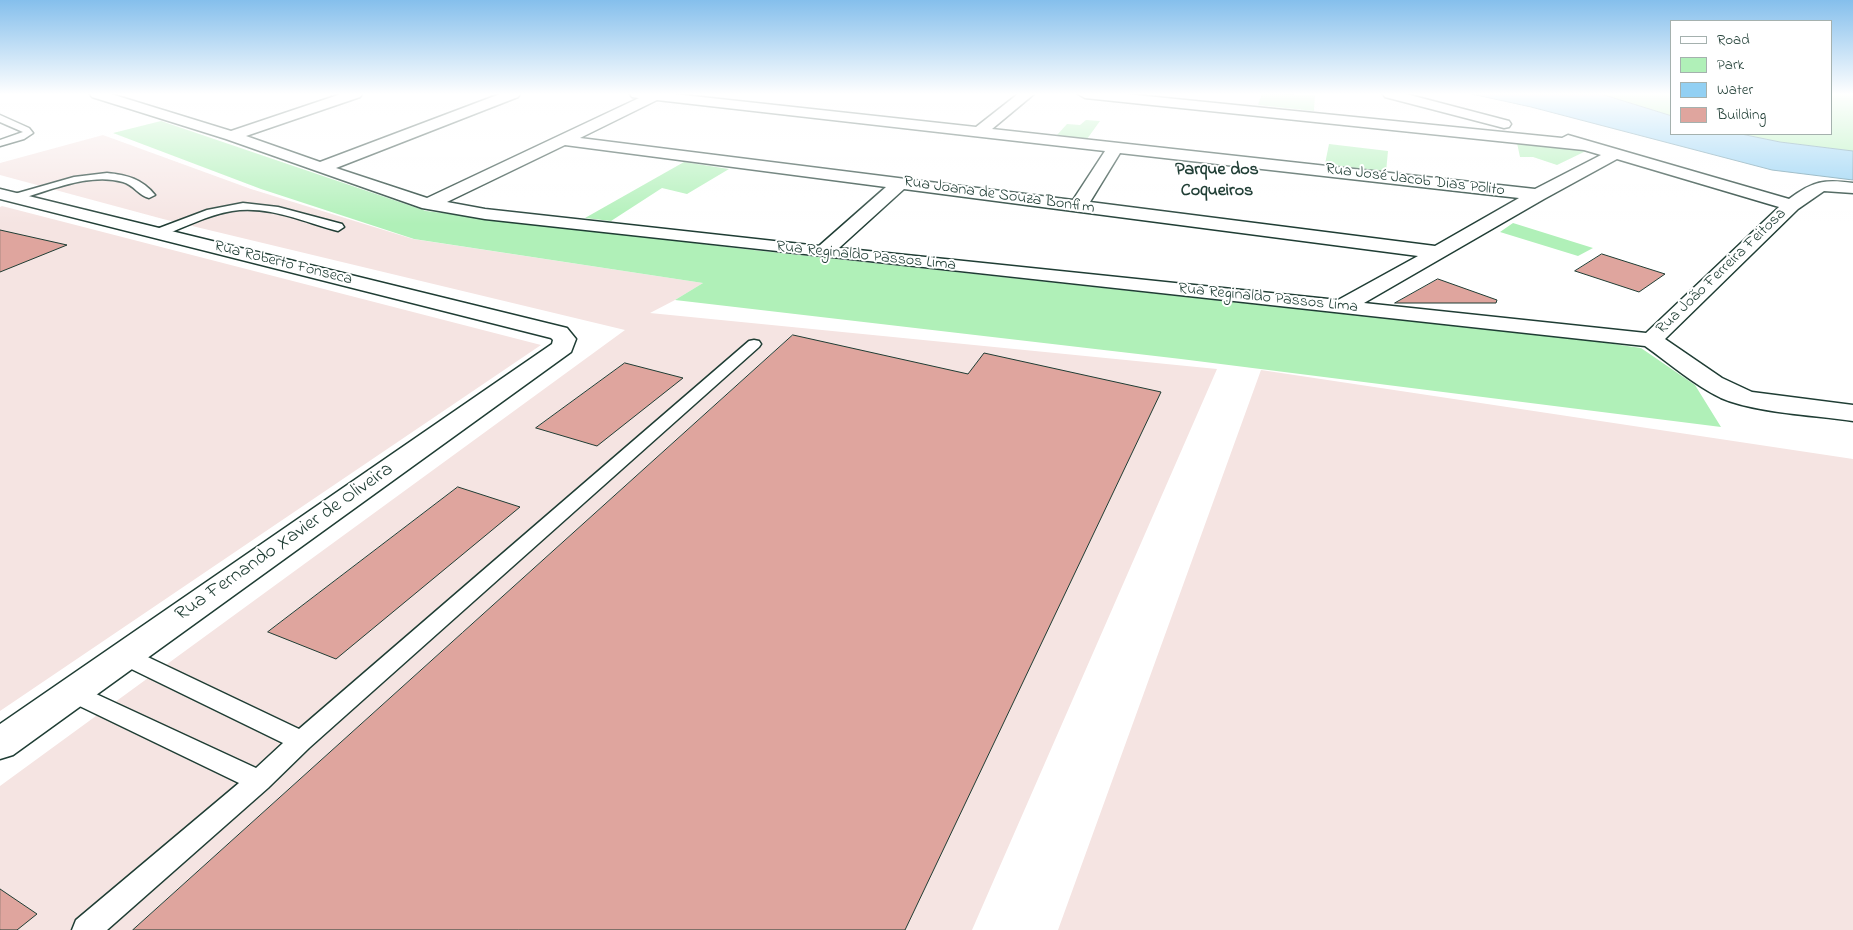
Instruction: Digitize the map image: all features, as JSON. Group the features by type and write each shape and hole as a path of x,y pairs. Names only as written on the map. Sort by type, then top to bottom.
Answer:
{"street":[{"name":"Rua Reginaldo Passos Lima","path":"235,137 428,204 485,214 1651,340"},
{"path":"320,168 400,137"},
{"path":"428,204 568,137"},
{"name":"Rua José Jacob Dias Polito","path":"1034,137 1538,195"},
{"path":"1504,137 1584,145"},
{"path":"1555,137 1792,205"},
{"name":"Rua Joana de Souza Bonfim","path":"562,140 1436,252"},
{"path":"1078,206 1116,147"},
{"path":"1342,307 1436,252 1615,154"},
{"path":"823,252 900,183"},
{"name":"Rua João Ferreira Feitosa","path":"1651,340 1792,205 1818,186 1830,185 1853,188"},
{"name":"Rua Roberto Fonseca","path":"5,198 158,233 559,333 565,339"},
{"name":"Rua Fernando Xavier de Oliveira","path":"0,744 563,347 565,339"},
{"path":"1651,340 1713,383 1729,392 1748,399 1853,413"}],"lane":[{"path":"0,144 20,137"},
{"path":"5,198 76,180 114,177 133,181 149,195"},
{"path":"158,233 223,209 242,206 273,211 338,227"},
{"path":"86,930 259,781 301,740 754,344"},
{"path":"125,656 301,740"},
{"path":"73,693 259,781"}],"shaded area":[{"path":"94,137 110,137 251,189 413,239 703,283 650,313 1217,369 972,930 0,930 0,786 625,330 163,219 0,175 0,163"},
{"path":"0,207 541,345 0,711"},
{"path":"1261,370 1853,459 1853,930 1058,930"}],"green space":[{"path":"125,137 209,137 426,211 753,250 1593,341 1641,348 1695,385 1721,427 1181,359 675,300 703,283 414,239 261,189"},
{"path":"1758,137 1853,137 1853,151"},
{"path":"1517,143 1586,151 1557,165 1533,157 1520,157"},
{"path":"1329,144 1388,151 1386,172 1325,164"},
{"path":"684,162 729,169 687,194 662,188 611,221 585,218"},
{"path":"1513,223 1593,248 1578,256 1500,232"}],"water":[{"path":"1647,137 1758,137 1853,151 1853,180 1772,170"}],"building":[{"path":"0,230 67,245 0,272"},
{"path":"1602,254 1665,274 1639,292 1575,271"},
{"path":"1438,279 1497,300 1496,303 1395,303"},
{"path":"793,335 968,374 984,353 1161,392 905,930 133,930"},
{"path":"625,363 683,378 597,446 536,428"},
{"path":"458,487 520,507 336,659 268,632"},
{"path":"0,889 37,914 17,930 0,930"}],"district":[{"name":"Parque dos Coqueiros","path":"1217,181"}]}
